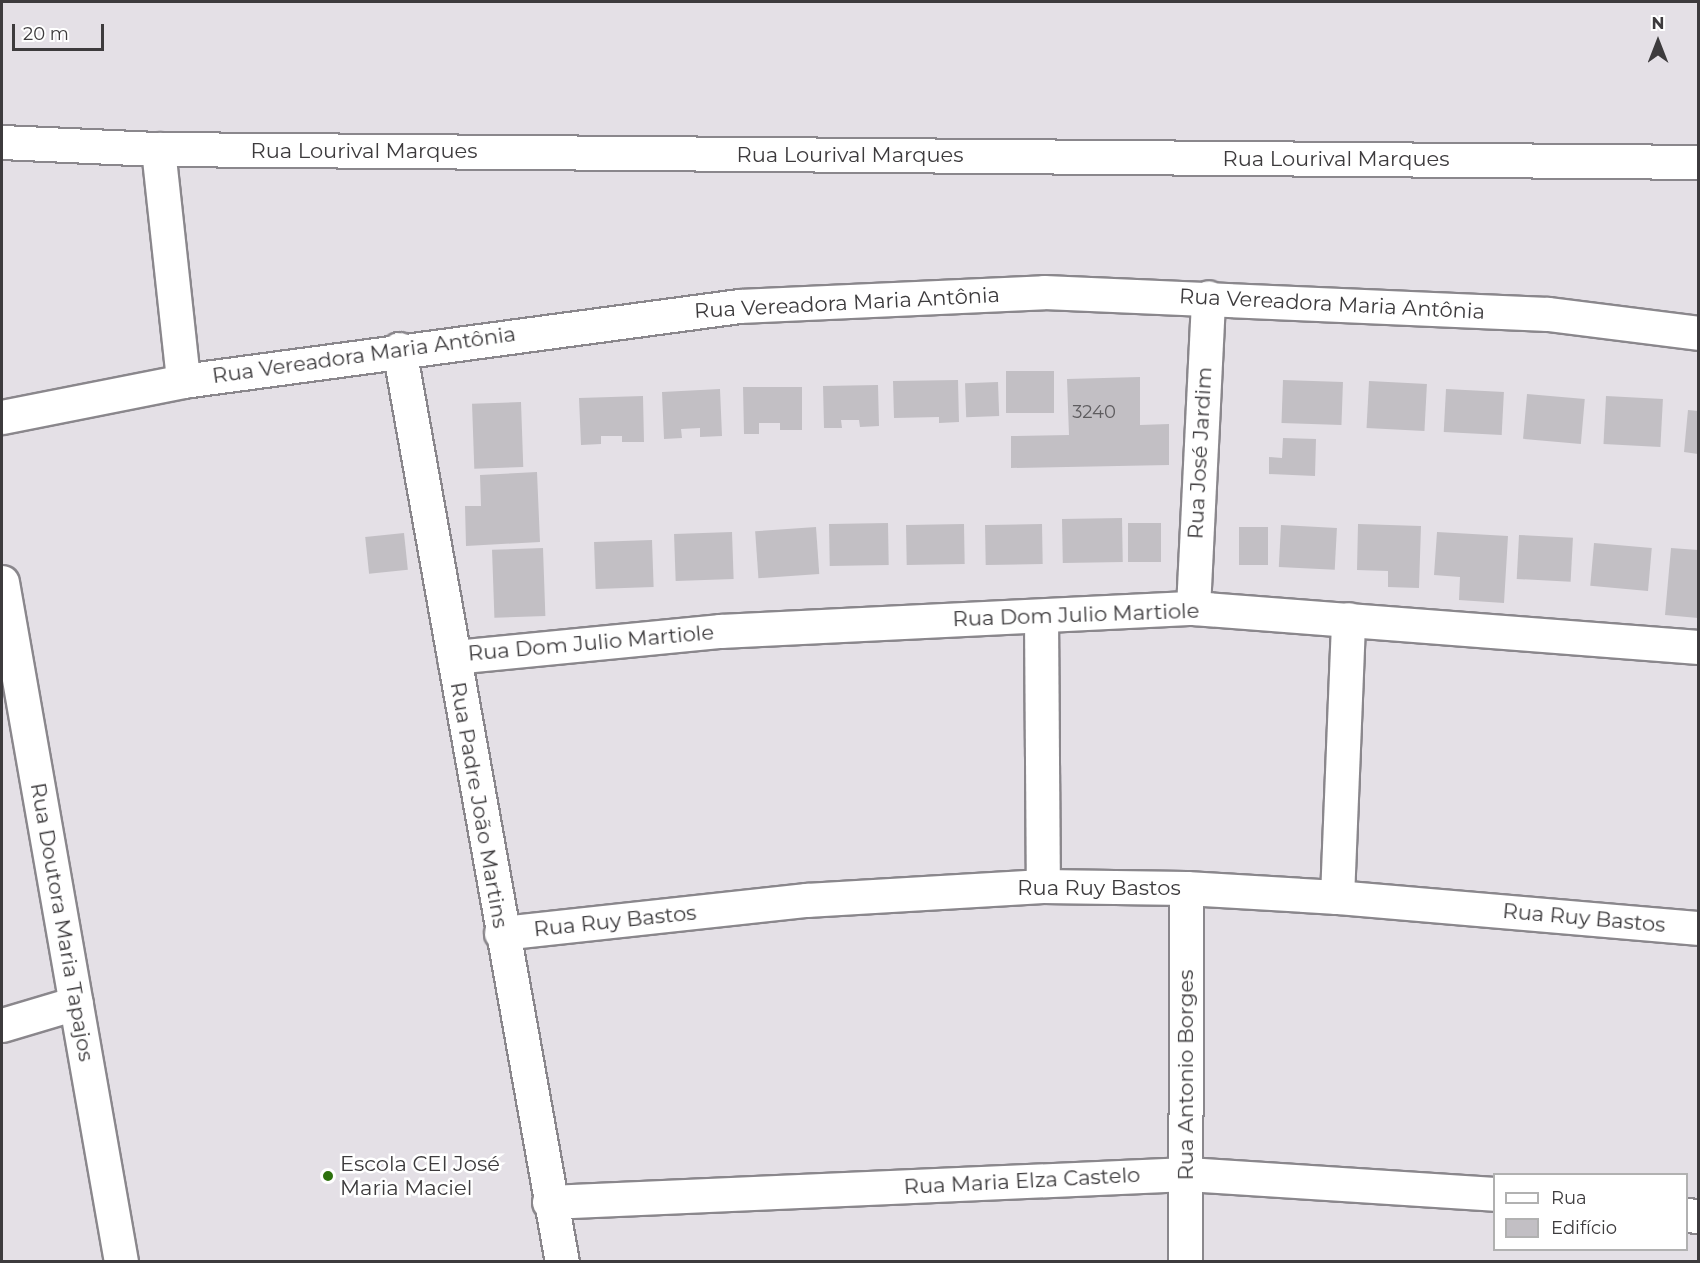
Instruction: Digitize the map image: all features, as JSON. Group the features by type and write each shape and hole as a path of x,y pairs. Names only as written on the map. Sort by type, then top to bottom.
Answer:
{"street":[{"name":"Rua Lourival Marques","path":"2,142 158,149 1698,162"},
{"path":"158,149 183,381"},
{"name":"Rua Vereadora Maria Antônia","path":"2,417 183,381 399,349 739,306 1044,292 1208,297 1548,314 1698,333"},
{"name":"Rua José Jardim","path":"1193,608 1208,297"},
{"name":"Rua Padre João Martins","path":"399,349 549,1202 562,1262"},
{"name":"Rua Doutora Maria Tapajos","path":"2,582 15,731 76,1003 121,1262"},
{"name":"Rua Dom Julio Martiole","path":"454,657 720,631 1193,608 1698,647"},
{"path":"1041,616 1043,886"},
{"path":"1337,897 1348,619"},
{"name":"Rua Ruy Bastos","path":"501,933 806,900 1043,886 1185,888 1337,897 1698,928"},
{"name":"Rua Antonio Borges","path":"1185,888 1185,1262"},
{"path":"2,1025 76,1003"},
{"name":"Rua Maria Elza Castelo","path":"549,1202 1186,1174 1493,1194"}],"building":[{"path":"1006,371 1054,371 1054,413 1006,413"},
{"path":"1140,377 1140,425 1169,424 1169,465 1011,468 1011,436 1069,435 1067,379"},
{"path":"958,380 959,422 939,423 939,417 894,418 893,381"},
{"path":"1283,380 1343,382 1341,425 1281,423"},
{"path":"1369,381 1427,384 1424,431 1367,428"},
{"path":"998,382 999,416 966,417 965,383"},
{"path":"878,385 879,426 860,427 859,420 841,420 842,428 824,428 823,386"},
{"path":"743,387 802,387 802,430 780,430 780,423 759,423 759,434 744,434"},
{"path":"720,389 722,436 700,437 700,428 681,429 682,438 664,439 662,392"},
{"path":"1446,389 1504,392 1502,435 1444,432"},
{"path":"1527,394 1585,399 1581,444 1523,439"},
{"path":"643,396 644,442 622,442 622,436 601,436 601,444 581,445 579,398"},
{"path":"1606,396 1663,399 1660,447 1603,444"},
{"path":"521,402 523,467 474,469 472,404"},
{"path":"1688,410 1698,411 1698,454 1684,452"},
{"path":"1283,438 1316,439 1315,476 1269,474 1269,457 1282,458"},
{"path":"537,472 540,542 466,546 465,506 481,506 480,475"},
{"path":"1122,518 1123,562 1063,563 1062,519"},
{"path":"888,523 889,565 830,566 829,524"},
{"path":"1128,523 1161,523 1161,562 1128,562"},
{"path":"964,524 965,564 907,565 906,525"},
{"path":"1042,524 1043,564 986,565 985,525"},
{"path":"1358,524 1421,526 1419,588 1388,587 1388,571 1357,570"},
{"path":"1281,525 1337,528 1335,570 1279,567"},
{"path":"816,527 819,574 758,578 755,531"},
{"path":"1239,527 1268,527 1268,565 1239,565"},
{"path":"732,532 734,579 676,581 674,534"},
{"path":"1437,532 1508,536 1504,603 1459,600 1460,577 1434,575"},
{"path":"404,533 408,570 369,574 365,537"},
{"path":"1519,535 1573,538 1571,582 1517,579"},
{"path":"652,540 654,587 596,589 594,542"},
{"path":"1594,543 1652,548 1648,591 1590,586"},
{"path":"543,548 545,616 494,618 492,550"},
{"path":"1671,548 1698,550 1698,618 1665,615"}],"place":[{"name":"Escola CEI José Maria Maciel","path":"328,1176"}]}
